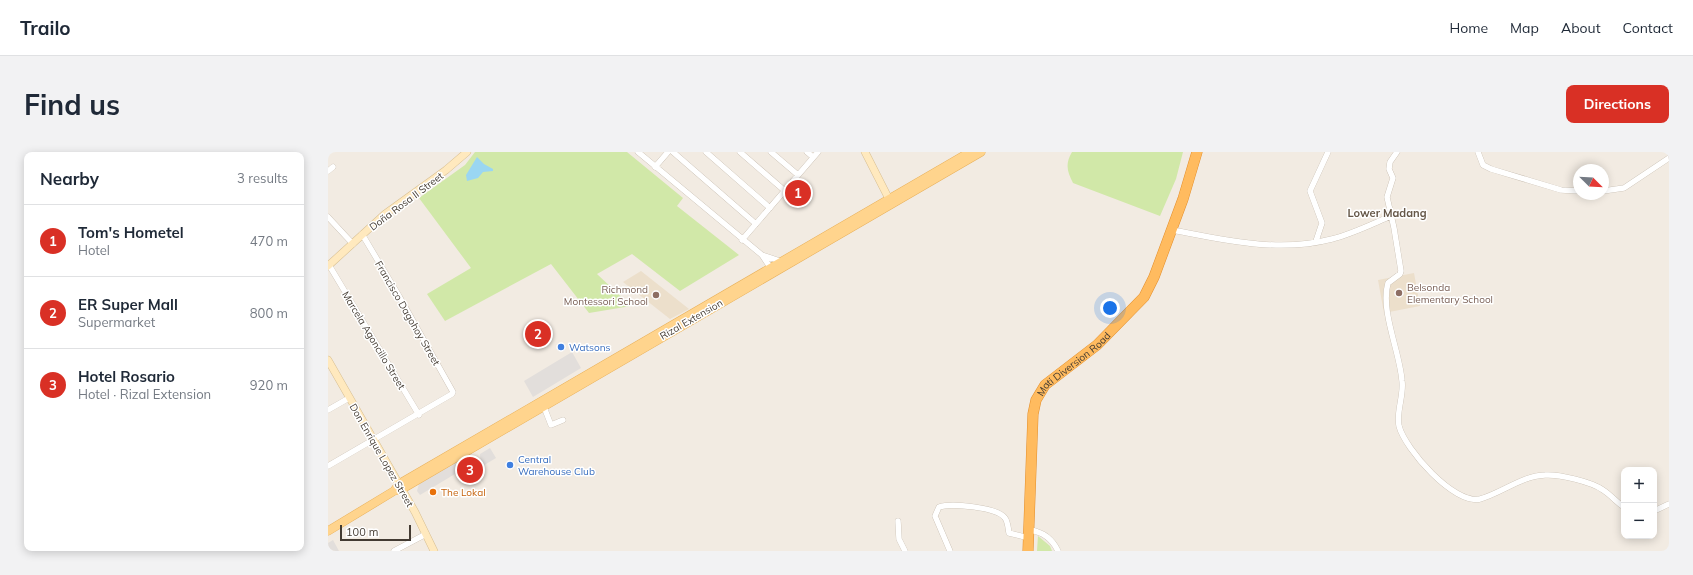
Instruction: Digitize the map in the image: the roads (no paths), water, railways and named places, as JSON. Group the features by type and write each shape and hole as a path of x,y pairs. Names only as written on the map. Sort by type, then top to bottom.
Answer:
{"highway":[{"name":"Mati Diversion Road","path":"1028,551 1030,534 1033,414 1040,391 1052,379 1097,345 1144,297 1154,277 1172,230 1190,180 1197,152"}],"main road":[{"name":"Rizal Extension","path":"398,488 544,407 782,263 890,201 981,152"},
{"name":"Rizal Extension","path":"890,201 965,153"},
{"name":"Rizal Extension","path":"398,488 772,269"},
{"path":"328,531 398,488"}],"street":[{"name":"Doña Rosa II Street","path":"329,266 385,214 446,170 467,152"},
{"path":"638,152 742,240 762,255 782,263"},
{"path":"655,167 668,152"},
{"path":"672,152 756,224"},
{"path":"706,152 770,208"},
{"path":"740,152 785,191"},
{"path":"771,152 798,175"},
{"path":"807,152 813,157"},
{"path":"742,240 818,152"},
{"path":"865,152 890,201"},
{"path":"1316,242 1322,223 1310,191 1328,152"},
{"path":"1397,152 1390,162 1389,169 1393,178 1387,197 1401,271 1400,274 1388,283 1386,297 1392,337 1402,379 1403,392 1399,425 1418,460 1458,494 1474,500 1481,499 1522,480 1546,475 1594,485 1603,490 1621,505"},
{"path":"1478,152 1483,165 1491,169 1562,190 1573,191"},
{"path":"1609,190 1624,188 1669,158"},
{"path":"1172,230 1267,246 1300,245 1332,239 1391,216"},
{"path":"328,217 353,244"},
{"name":"Francisco Dagohoy Street","path":"362,234 453,392 419,415"},
{"path":"762,255 772,269"},
{"name":"Marcela Agoncillo Street","path":"329,266 419,415"},
{"name":"Don Enrique Lopez Street","path":"328,360 374,440 398,488 426,534 434,551"},
{"path":"328,410 349,398"},
{"path":"544,407 551,425 563,420"},
{"path":"328,466 419,415"},
{"path":"1657,510 1669,504"},
{"path":"950,551 935,516 939,507 944,506 970,506 1002,515 1007,522 1009,533 1044,534 1051,539 1058,551"},
{"path":"898,521 899,539 905,551"},
{"path":"394,551 426,534"}],"water":[{"path":"477,157 484,164 493,169 493,171 483,172 478,178 467,181 466,175"}],"place":[{"name":"Tom's Hometel","path":"798,193"},
{"name":"Belsonda Elementary School","path":"1399,293"},
{"name":"Richmond Montessori School","path":"656,295"},
{"name":"ER Super Mall","path":"538,334"},
{"name":"Watsons","path":"561,347"},
{"name":"Central Warehouse Club","path":"510,465"},
{"name":"Hotel Rosario","path":"470,470"},
{"name":"The Lokal","path":"433,492"}],"district":[{"name":"Lower Madang","path":"1387,213"}]}
